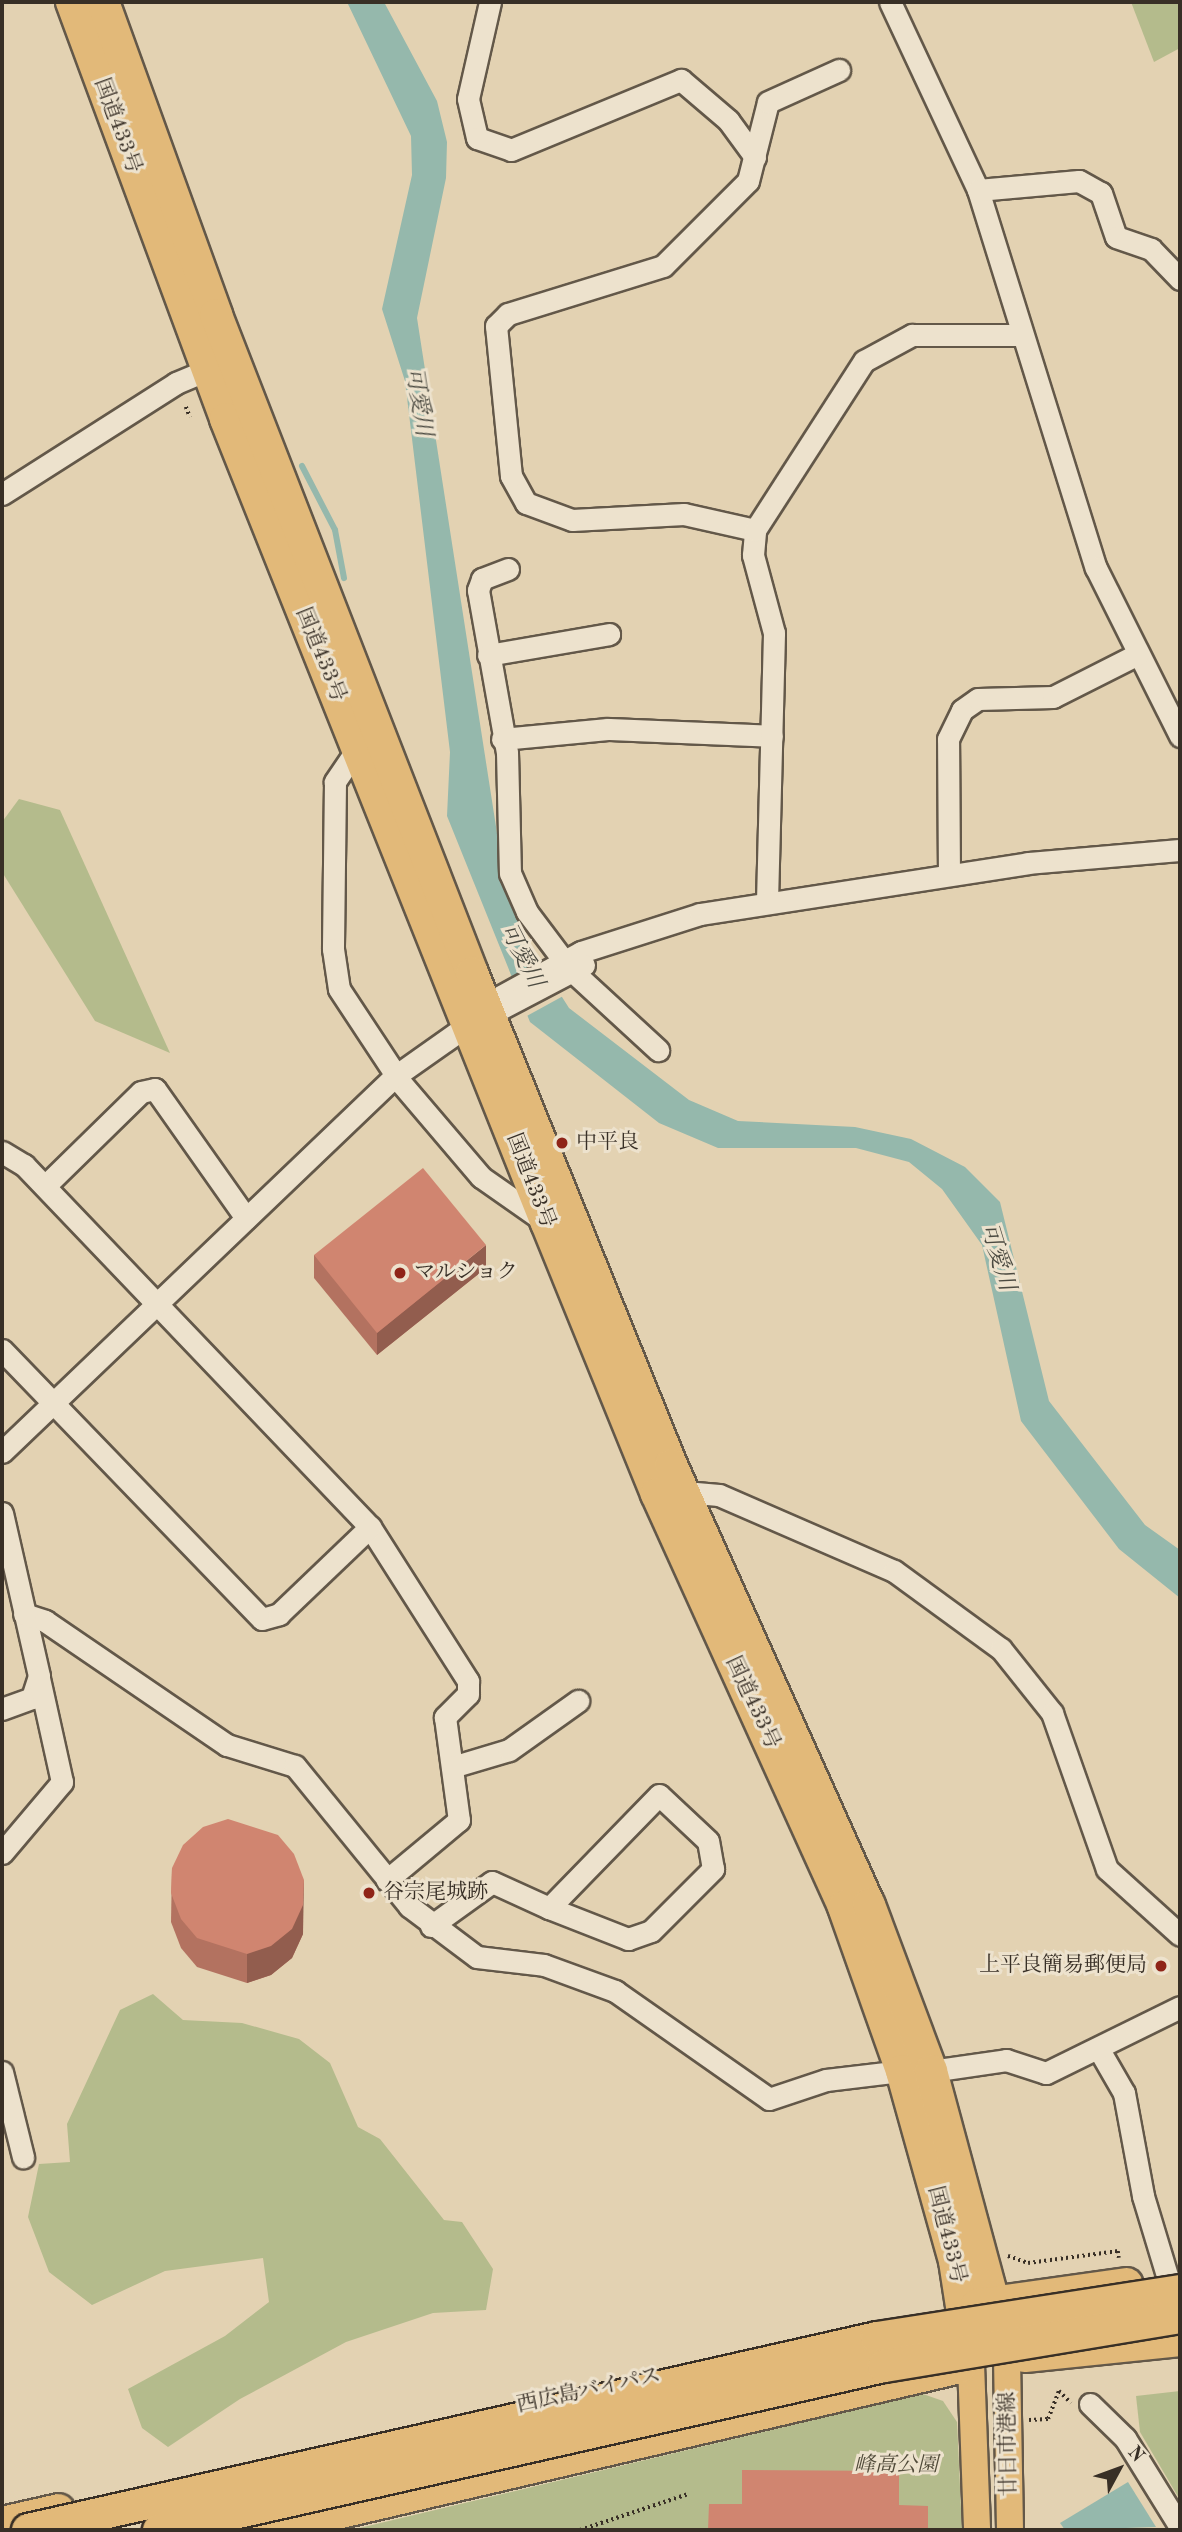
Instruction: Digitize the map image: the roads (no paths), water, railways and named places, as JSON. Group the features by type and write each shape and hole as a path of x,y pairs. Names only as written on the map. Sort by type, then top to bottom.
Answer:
{"highway":[{"name":"国道433号","path":"72,2 221,365 494,1009 670,1492"},
{"name":"国道433号","path":"103,2 221,365 357,749 494,1009 547,1223 670,1492 844,1907 917,2071 995,2301 1007,2358"},
{"name":"国道433号","path":"917,2071 963,2309 971,2364"},
{"name":"西広島バイパス","path":"2,2523 995,2301 1176,2283"},
{"name":"西広島バイパス","path":"28,2530 877,2338 1176,2283"},
{"name":"西広島バイパス","path":"159,2530 884,2365 1180,2318"},
{"path":"264,2530 971,2364 1180,2340"}],"main road":[{"name":"廿日市港線","path":"1007,2358 1010,2530"},
{"name":"廿日市港線","path":"971,2364 977,2530"}],"street":[{"path":"490,2 468,99 477,138 511,150 681,80 729,120 755,157"},
{"path":"890,2 978,190 1096,568 1180,736"},
{"path":"755,530 684,514 572,520 526,503 511,477 495,334 508,314 663,266 743,187 755,157 768,102 839,70"},
{"path":"978,190 1079,181 1101,193 1116,237 1151,249 1180,279"},
{"path":"767,901 774,633 753,555 755,530 864,362 912,335 1022,335"},
{"path":"2,494 221,365"},
{"path":"508,569 479,584 502,739 510,873 527,912 563,969 658,1050"},
{"path":"488,655 609,634"},
{"path":"949,875 948,739 962,710 978,699 1053,697 1138,654"},
{"path":"502,739 608,729 772,736"},
{"path":"357,749 335,779 334,969 348,1007 396,1075 491,1187 547,1223"},
{"path":"2,1452 396,1075 494,1009 615,939 767,901 949,875 1180,850"},
{"path":"45,1186 141,1092 155,1089 246,1218"},
{"path":"2,1152 45,1186 370,1527 468,1681 468,1694 445,1714 456,1827 387,1880"},
{"path":"2,1350 268,1628 370,1527"},
{"path":"670,1492 719,1495 907,1577 1001,1649 1052,1713 1107,1869 1180,1935"},
{"path":"2,1513 62,1782 2,1853"},
{"path":"24,1614 45,1621 227,1745 295,1766 387,1880 431,1926 477,1957 544,1965 615,1991 769,2099 826,2081 1011,2060 1046,2073 1180,2007"},
{"path":"2,1709 32,1698 38,1676"},
{"path":"452,1767 509,1750 578,1701"},
{"path":"431,1926 492,1882 549,1909 628,1939 652,1931 713,1869 708,1841 659,1795 549,1909"},
{"path":"1098,2048 1124,2093 1176,2283"},
{"path":"2,2072 6,2116 23,2157"},
{"path":"1079,2403 1125,2438 1180,2528"}],"water":[{"name":"可愛川","path":"347,2 384,2 437,101 447,142 446,178 417,318 506,891 534,953 569,1008 689,1100 738,1121 855,1127 911,1139 965,1167 1000,1202 1049,1401 1145,1525 1180,1550 1180,1598 1119,1549 1021,1421 982,1245 942,1189 909,1162 856,1148 718,1148 659,1123 530,1022 447,816 450,752 405,381 382,309 412,175 411,136"},
{"path":"1128,2482 1156,2527 1065,2530 1060,2523"}],"waterway":[{"path":"302,466 335,530 344,578"}],"place":[{"name":"中平良","path":"562,1143"},
{"name":"マルショク","path":"400,1273"},
{"name":"谷宗尾城跡","path":"369,1893"},
{"name":"上平良簡易郵便局","path":"1161,1966"}],"park label":[{"name":"峰高公園","path":"896,2466"}]}
